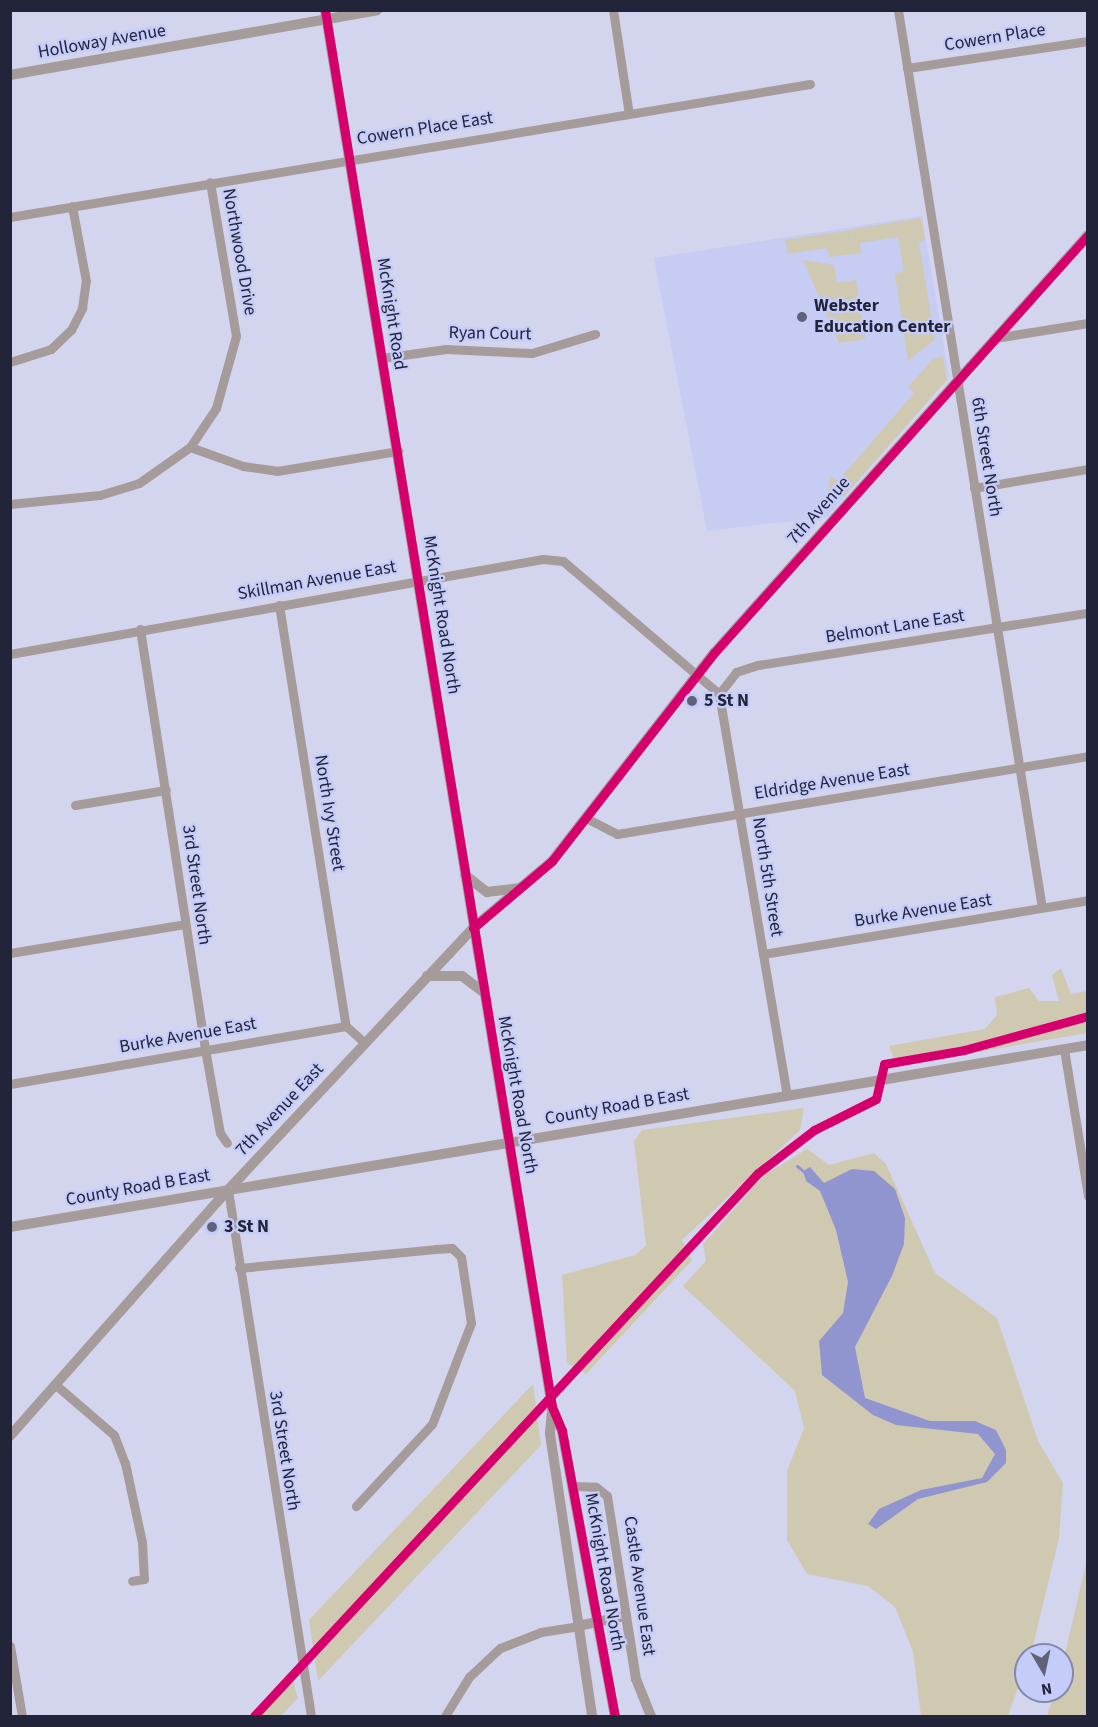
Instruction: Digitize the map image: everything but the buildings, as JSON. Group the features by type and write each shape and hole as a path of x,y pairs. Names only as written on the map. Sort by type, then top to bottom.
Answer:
{"street":[{"name":"Holloway Avenue","path":"10,75 326,15 377,10"},
{"path":"613,10 629,114"},
{"name":"6th Street North","path":"898,10 1042,908"},
{"name":"McKnight Road","path":"326,15 401,476"},
{"name":"Cowern Place","path":"907,68 1088,41"},
{"name":"Cowern Place East","path":"10,217 349,158 810,84"},
{"name":"Northwood Drive","path":"10,504 120,490 157,472 190,447 224,392 236,336 210,182"},
{"path":"10,362 51,349 71,330 82,308 86,281 72,206"},
{"name":"7th Avenue","path":"586,819 695,677 1088,235"},
{"path":"995,338 1088,323"},
{"name":"Ryan Court","path":"381,358 446,349 532,353 595,334"},
{"path":"190,447 243,466 277,471 398,451"},
{"path":"974,488 1088,470"},
{"name":"McKnight Road North","path":"401,476 483,993 552,1407 572,1486 615,1716"},
{"name":"Skillman Avenue East","path":"10,654 140,629 556,558 695,677"},
{"name":"North Ivy Street","path":"279,605 346,1026"},
{"name":"Belmont Lane East","path":"718,694 736,672 758,665 1088,614"},
{"name":"3rd Street North","path":"140,629 205,1049 220,1133 227,1143"},
{"path":"695,677 718,694"},
{"name":"North 5th Street","path":"718,694 741,813 787,1094"},
{"name":"Eldridge Avenue East","path":"586,819 613,834 1088,756"},
{"path":"75,805 166,790"},
{"name":"7th Avenue East","path":"10,1436 57,1386 228,1190 427,976 473,928 526,886 586,819"},
{"path":"465,875 472,885 499,895 526,886"},
{"name":"Burke Avenue East","path":"763,954 1088,900"},
{"path":"10,953 185,924"},
{"path":"427,976 462,976 483,993"},
{"path":"346,1026 365,1043"},
{"name":"Burke Avenue East","path":"10,1084 346,1026"},
{"name":"County Road B East","path":"10,1227 787,1094 1088,1046"},
{"path":"1064,1049 1088,1196"},
{"name":"3rd Street North","path":"228,1190 238,1268 311,1716"},
{"path":"238,1268 452,1248 461,1257 471,1323 432,1424 356,1506"},
{"path":"57,1386 114,1436 125,1463 142,1542 144,1578 132,1581"},
{"name":"McKnight Road North","path":"552,1407 550,1434 592,1716"},
{"name":"Castle Avenue East","path":"572,1486 596,1487 607,1496 636,1678 651,1716"},
{"path":"445,1716 469,1677 500,1648 541,1632 626,1616"},
{"path":"10,1646 22,1716"}],"shaded area":[{"name":"Webster Education Center","path":"922,216 949,377 827,517 707,531 654,258"},
{"path":"921,218 925,239 919,243 935,339 908,361 895,274 904,271 898,237 860,243 861,253 830,257 826,248 788,254 785,240 851,230 853,241 852,229"},
{"path":"803,260 834,265 837,283 856,280 865,339 839,343"},
{"path":"943,356 947,380 844,496 835,498 828,492 830,476 838,481 914,393 908,387 933,359"},
{"path":"1061,968 1071,994 1087,991 1087,1033 897,1066 889,1046 985,1029 997,1015 995,997 1029,988 1039,1001 1059,1001 1052,975"},
{"path":"804,1108 800,1130 682,1240 692,1260 586,1374 567,1363 562,1275 635,1255 646,1245 634,1141 642,1130"},
{"path":"807,1149 829,1165 874,1153 886,1164 935,1273 997,1318 1038,1441 1063,1483 1059,1538 1034,1642 1014,1643 1014,1699 1008,1716 921,1716 913,1652 895,1607 868,1586 807,1574 787,1540 787,1471 804,1428 795,1391 683,1286 706,1261 703,1244 763,1176"},
{"path":"810,1167 824,1183 852,1169 874,1171 895,1189 905,1218 904,1244 892,1276 855,1347 865,1398 930,1421 975,1421 996,1430 1006,1450 1006,1463 987,1482 918,1499 876,1529 868,1524 879,1509 921,1490 982,1478 995,1454 978,1434 896,1425 873,1415 822,1375 819,1341 843,1313 848,1282 836,1230 820,1191 806,1181 803,1171"},
{"path":"533,1384 541,1445 318,1681 309,1620"},
{"path":"1087,1559 1087,1716 1047,1716 1051,1703 1074,1703 1074,1643 1067,1643"},
{"path":"290,1672 298,1698 281,1716 249,1716"}],"waterway":[{"path":"797,1166 803,1171"}],"cycle path":[{"path":"325,10 552,1407 562,1431 615,1716"},
{"path":"473,928 552,861 714,653 1088,235"},
{"path":"254,1716 758,1173 814,1130 876,1099 884,1064 964,1050 1088,1016"}],"place":[{"name":"Webster Education Center","path":"802,317"},
{"name":"5 St N","path":"692,701"},
{"name":"3 St N","path":"212,1227"}]}
